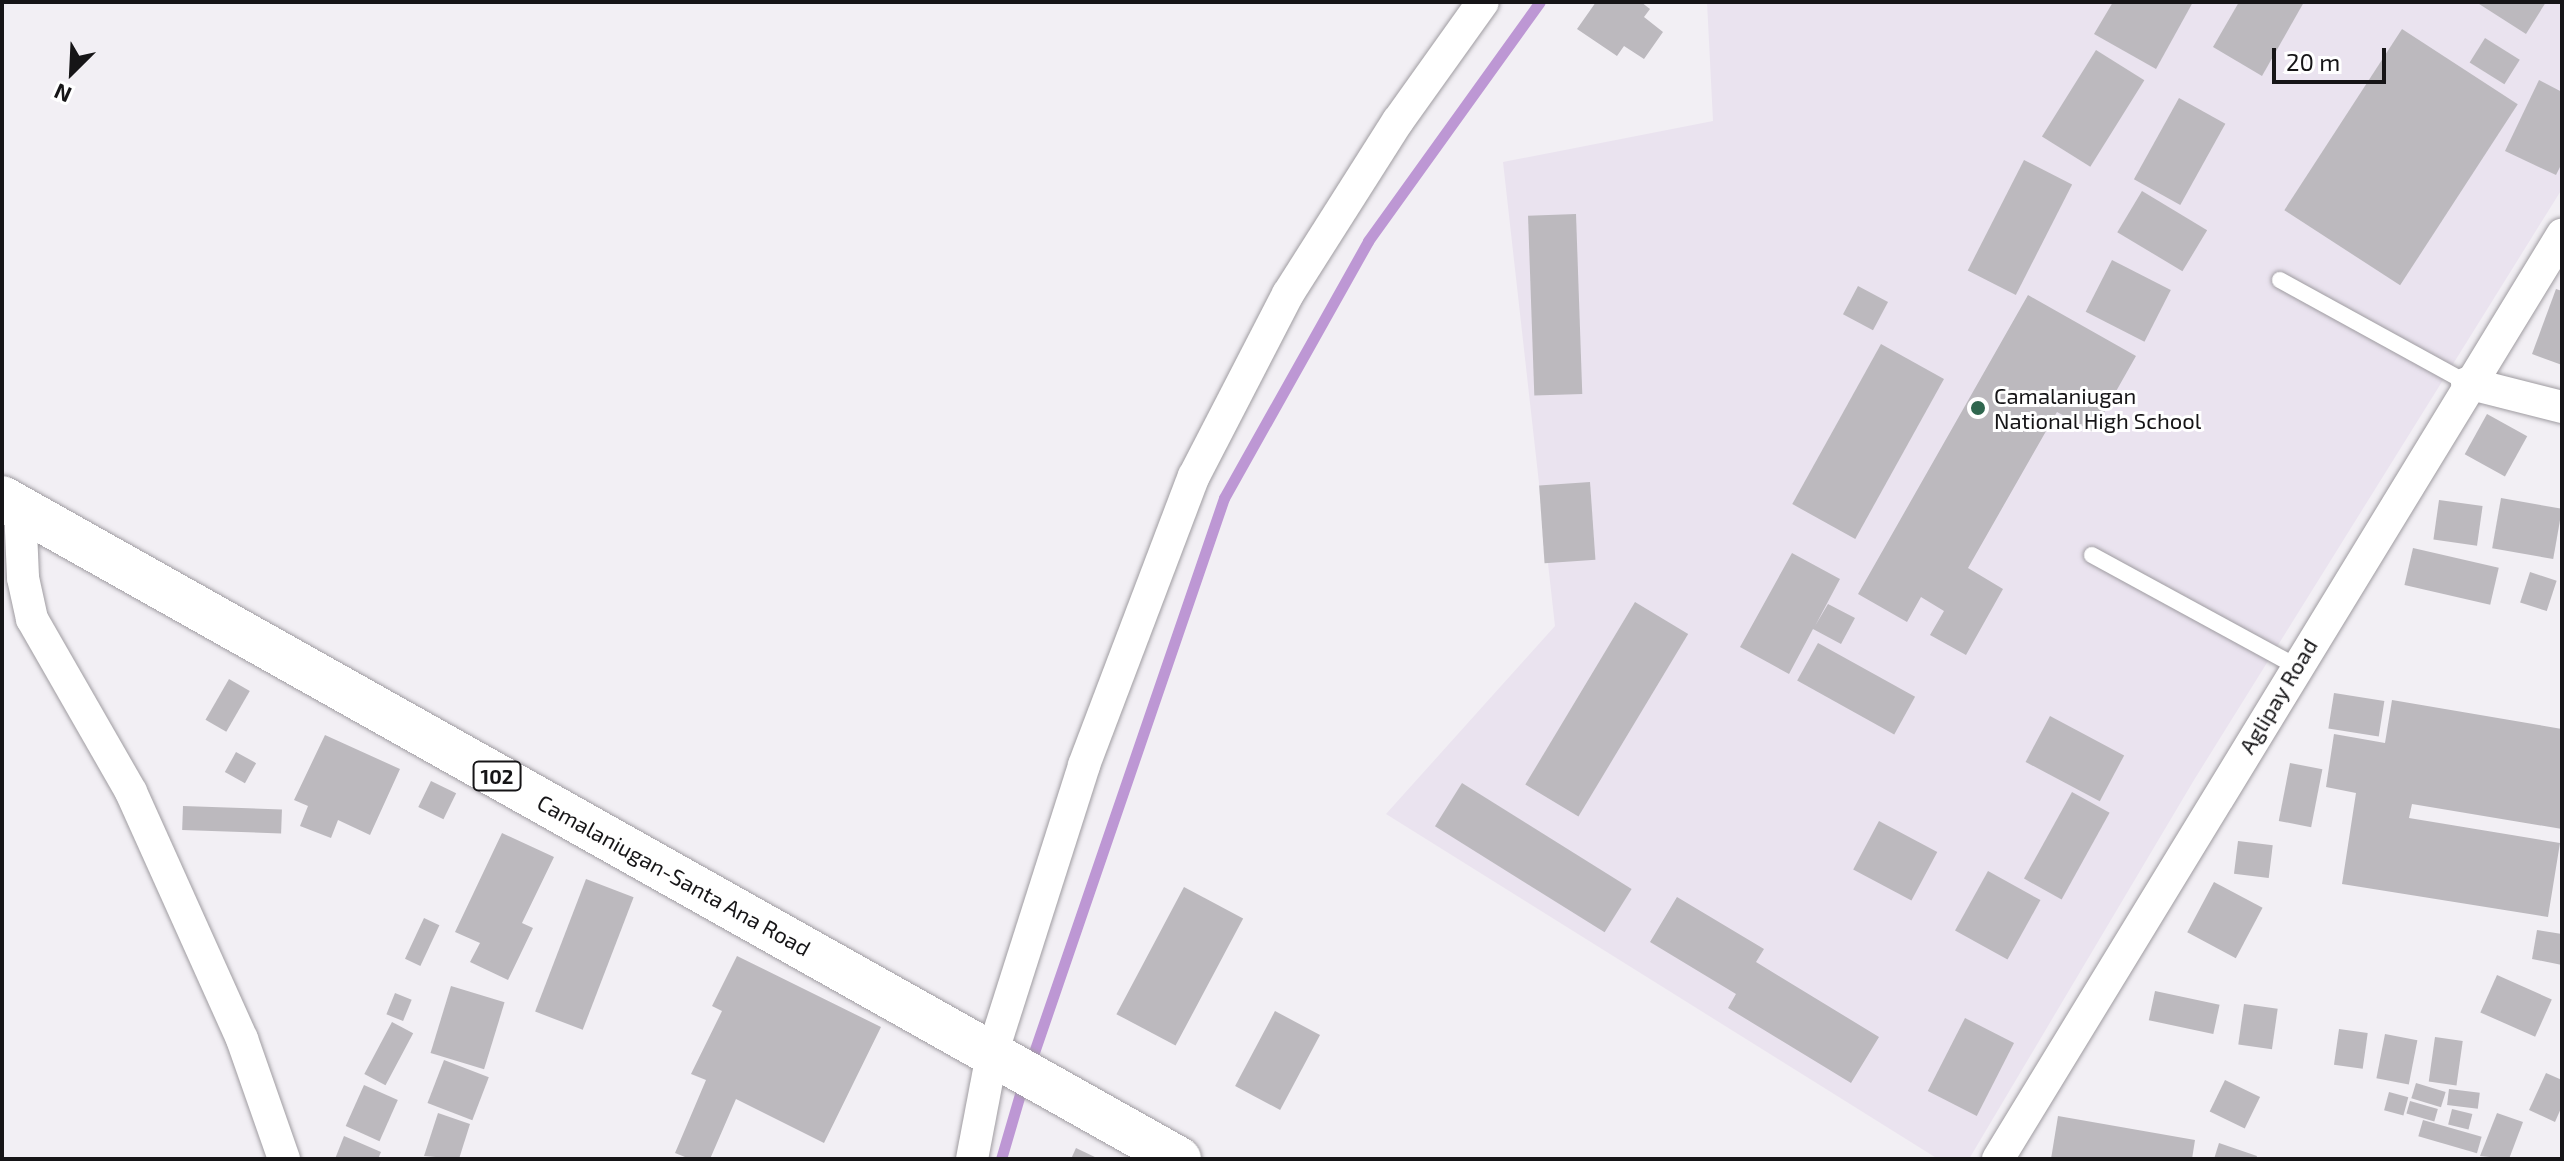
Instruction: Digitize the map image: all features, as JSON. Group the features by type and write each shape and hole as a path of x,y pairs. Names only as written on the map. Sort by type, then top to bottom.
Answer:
{"main road":[{"name":"Camalaniugan-Santa Ana Road","path":"11,503 1179,1159"}],"street":[{"path":"972,1159 996,1056 1084,765 1194,476 1288,294 1398,121 1483,2"},
{"name":"Aglipay Road","path":"1998,1159 2467,383 2562,235"},
{"path":"2467,383 2562,407"},
{"path":"11,503 32,619 131,792 242,1039 284,1159"}],"lane":[{"path":"2280,280 2467,383"},
{"path":"2092,555 2296,666"}],"shaded area":[{"name":"Camalaniugan National High School","path":"1707,2 2562,2 2562,189 2194,780 1969,1159 1938,1159 1386,814 1555,626 1503,162 1713,121"}],"building":[{"path":"1596,2 1641,2 1650,9 1644,17 1663,32 1644,59 1624,46 1617,56 1577,29"},
{"path":"2113,2 2193,2 2156,69 2094,34"},
{"path":"2239,2 2304,2 2262,76 2213,47"},
{"path":"2476,2 2546,2 2526,34"},
{"path":"2402,29 2518,104 2400,285 2284,210"},
{"path":"2485,38 2520,60 2504,84 2470,63"},
{"path":"2096,50 2144,80 2090,167 2042,137"},
{"path":"2539,80 2562,92 2562,163 2556,175 2505,151"},
{"path":"2179,98 2225,124 2180,205 2134,179"},
{"path":"2024,160 2072,185 2016,295 1968,270"},
{"path":"2142,191 2207,230 2182,271 2117,232"},
{"path":"1576,214 1582,394 1534,396 1528,216"},
{"path":"2112,260 2171,290 2144,342 2086,312"},
{"path":"1858,286 1888,302 1873,330 1843,314"},
{"path":"2556,289 2562,291 2562,365 2532,354"},
{"path":"2028,295 2136,356 2093,432 2057,412 1968,568 2003,589 1966,655 1930,635 1944,611 1921,597 1907,622 1858,594"},
{"path":"1881,344 1944,379 1855,539 1792,504"},
{"path":"2487,414 2527,436 2505,477 2465,454"},
{"path":"1590,482 1595,560 1545,563 1539,486"},
{"path":"2501,498 2562,509 2553,559 2492,548"},
{"path":"2439,500 2483,506 2477,546 2433,540"},
{"path":"2413,548 2499,568 2490,605 2404,585"},
{"path":"1792,553 1840,579 1815,626 1828,604 1855,618 1841,644 1813,629 1789,674 1740,647"},
{"path":"2530,572 2557,581 2547,611 2520,602"},
{"path":"1635,602 1688,634 1578,817 1525,785"},
{"path":"1818,643 1915,697 1894,734 1797,681"},
{"path":"229,679 250,691 226,732 205,720"},
{"path":"2334,693 2384,701 2379,737 2328,729"},
{"path":"2392,700 2562,729 2562,829 2412,804 2409,818 2560,843 2548,917 2342,884 2356,793 2326,787 2334,734 2385,743"},
{"path":"2050,716 2124,755 2100,801 2026,762"},
{"path":"325,735 400,769 370,835 338,820 331,838 300,826 308,806 294,800"},
{"path":"236,752 256,763 245,783 225,772"},
{"path":"2290,763 2322,769 2311,827 2279,821"},
{"path":"431,781 456,793 443,819 418,807"},
{"path":"1462,783 1632,889 1605,932 1435,826"},
{"path":"2072,792 2110,813 2062,899 2024,879"},
{"path":"183,806 282,809 281,833 182,830"},
{"path":"1879,821 1937,852 1911,901 1853,870"},
{"path":"502,833 554,857 522,923 533,928 508,980 470,962 480,943 455,932"},
{"path":"2238,841 2273,845 2269,878 2234,874"},
{"path":"1988,871 2040,900 2008,960 1955,930"},
{"path":"586,879 634,897 583,1030 535,1012"},
{"path":"2214,882 2263,908 2236,958 2187,932"},
{"path":"1184,887 1243,918 1176,1046 1116,1014"},
{"path":"1677,897 1764,949 1756,962 1879,1037 1851,1083 1728,1008 1736,994 1650,942"},
{"path":"424,918 439,925 420,966 405,959"},
{"path":"2537,930 2562,934 2562,965 2532,959"},
{"path":"737,956 881,1027 824,1143 736,1099 710,1159 690,1159 675,1153 706,1080 691,1074 722,1011 712,1006"},
{"path":"2497,975 2552,999 2535,1037 2480,1012"},
{"path":"451,986 505,1002 484,1069 431,1053"},
{"path":"2155,991 2220,1005 2213,1034 2149,1020"},
{"path":"395,993 412,1000 403,1021 386,1014"},
{"path":"2244,1004 2278,1009 2272,1049 2238,1045"},
{"path":"1275,1011 1320,1035 1280,1110 1235,1086"},
{"path":"1965,1018 2014,1043 1977,1116 1928,1091"},
{"path":"392,1022 413,1033 385,1085 364,1074"},
{"path":"2339,1029 2368,1033 2363,1069 2334,1065"},
{"path":"2385,1034 2417,1040 2409,1084 2376,1078"},
{"path":"2435,1037 2463,1041 2456,1085 2429,1082"},
{"path":"444,1060 489,1077 472,1120 428,1103"},
{"path":"2546,1073 2562,1080 2562,1106 2555,1122 2529,1110"},
{"path":"2225,1080 2260,1097 2245,1129 2210,1111"},
{"path":"2416,1083 2446,1092 2441,1107 2411,1098"},
{"path":"364,1085 398,1100 379,1141 346,1126"},
{"path":"2449,1089 2480,1093 2478,1109 2447,1105"},
{"path":"2389,1092 2408,1097 2403,1116 2384,1110"},
{"path":"2410,1101 2438,1109 2434,1121 2406,1113"},
{"path":"2452,1109 2472,1114 2469,1130 2448,1125"},
{"path":"438,1113 470,1124 459,1159 424,1156"},
{"path":"2497,1113 2523,1122 2509,1159 2480,1156"},
{"path":"2058,1116 2195,1140 2192,1159 2051,1159"},
{"path":"2423,1120 2482,1137 2477,1153 2418,1136"},
{"path":"344,1136 381,1152 378,1159 335,1159"},
{"path":"2219,1143 2257,1156 2256,1159 2214,1159"},
{"path":"1076,1148 1099,1159 1071,1159"}],"waterway":[{"path":"1030,1064 1224,498 1368,241 1540,2"},
{"path":"1001,1159 1023,1084"}],"place":[{"name":"Camalaniugan National High School","path":"1978,408"}]}
